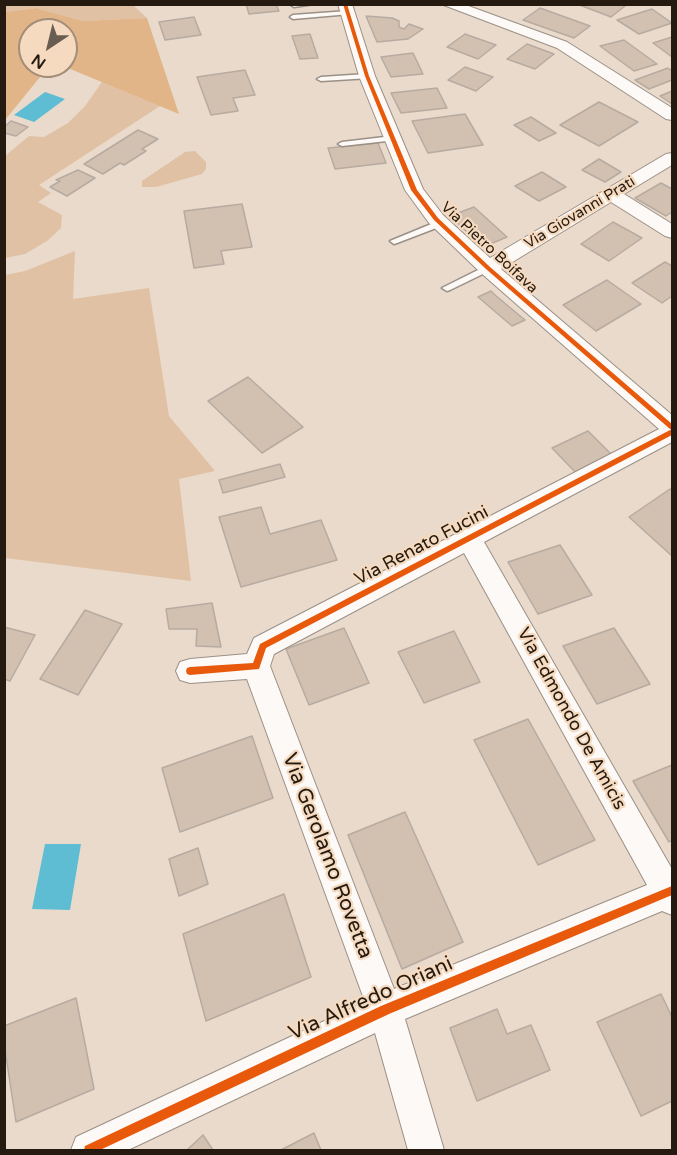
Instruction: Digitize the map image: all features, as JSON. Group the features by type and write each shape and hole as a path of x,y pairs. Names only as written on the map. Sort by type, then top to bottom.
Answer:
{"street":[{"path":"448,4 562,45 672,114"},
{"name":"Via Pietro Boifava","path":"346,9 367,76 414,190 441,223 488,268 672,429"},
{"name":"Via Giovanni Prati","path":"488,268 672,158"},
{"path":"611,194 672,232"},
{"name":"Via Renato Fucini","path":"256,666 263,646 470,539 672,429"},
{"name":"Via Edmondo De Amicis","path":"470,539 671,894"},
{"path":"190,671 256,666"},
{"name":"Via Gerolamo Rovetta","path":"256,666 385,1010 426,1150"},
{"name":"Via Alfredo Oriani","path":"89,1150 385,1010 671,894"}],"lane":[{"path":"294,5 310,4"},
{"path":"293,17 346,9"},
{"path":"321,79 367,76"},
{"path":"342,144 393,138"},
{"path":"394,241 441,223"},
{"path":"447,288 488,268"}],"shaded area":[{"path":"4,5 133,5 147,18 83,21 36,8 5,12"},
{"path":"36,8 72,18 18,18 18,78 39,78 5,120 5,12"},
{"path":"147,18 179,114 78,72 78,20"},
{"path":"102,82 160,106 39,185 51,193 38,202 62,215 61,228 47,241 25,254 5,258 5,156 29,136 44,137 68,123 85,106"},
{"path":"195,151 206,162 206,169 202,174 156,187 142,187 142,181 185,152"},
{"path":"75,251 73,299 149,288 169,416 215,471 179,479 191,581 5,558 5,275 25,271"}],"water":[{"path":"45,92 65,99 34,122 14,115"},
{"path":"45,844 81,844 70,910 32,909"}],"building":[{"path":"246,4 276,4 279,11 249,14"},
{"path":"577,4 622,4 625,6 611,17"},
{"path":"540,8 590,26 574,38 523,20"},
{"path":"652,9 672,23 639,34 617,20"},
{"path":"366,16 392,18 399,21 399,27 404,29 409,24 423,29 408,39 377,42"},
{"path":"194,17 201,35 165,40 159,22"},
{"path":"310,34 318,58 300,59 292,36"},
{"path":"465,34 496,45 478,59 447,47"},
{"path":"672,37 672,57 653,43"},
{"path":"624,40 657,64 634,71 600,46"},
{"path":"527,44 554,54 535,69 507,59"},
{"path":"413,53 423,74 391,77 381,57"},
{"path":"465,67 493,77 476,91 448,80"},
{"path":"668,68 672,71 672,80 649,89 635,80"},
{"path":"245,70 255,95 233,98 238,111 211,115 197,77"},
{"path":"437,88 447,108 401,113 391,93"},
{"path":"672,91 672,104 660,96"},
{"path":"599,102 638,122 599,146 560,125"},
{"path":"465,114 483,145 428,153 412,121"},
{"path":"531,117 556,133 539,141 514,125"},
{"path":"11,121 28,127 16,136 4,133 4,127"},
{"path":"138,130 158,139 142,149 146,151 124,165 120,163 103,174 84,164"},
{"path":"378,143 386,163 335,169 328,148"},
{"path":"599,159 621,172 605,182 582,170"},
{"path":"78,170 95,178 67,196 50,187 60,181 56,180"},
{"path":"542,172 566,187 539,201 515,186"},
{"path":"661,183 672,189 672,212 666,216 635,198"},
{"path":"242,204 252,247 221,251 224,264 194,268 184,211"},
{"path":"474,207 507,237 483,247 450,216"},
{"path":"613,222 642,238 609,261 581,244"},
{"path":"665,262 672,266 672,296 662,303 632,283"},
{"path":"607,280 641,304 596,331 563,305"},
{"path":"491,291 525,320 512,326 478,297"},
{"path":"248,377 303,427 262,453 208,401"},
{"path":"588,431 614,457 578,475 552,448"},
{"path":"280,464 285,477 223,493 219,480"},
{"path":"670,489 672,491 672,556 629,517"},
{"path":"261,507 270,534 321,520 337,560 241,587 219,517"},
{"path":"560,545 592,595 538,614 508,562"},
{"path":"212,603 221,647 196,646 197,629 169,629 166,609"},
{"path":"85,610 122,624 78,695 40,679"},
{"path":"4,627 35,635 10,681 4,679"},
{"path":"344,628 369,683 309,705 286,649"},
{"path":"614,628 650,684 597,704 563,646"},
{"path":"454,631 480,682 424,703 398,652"},
{"path":"528,719 595,840 538,865 474,740"},
{"path":"252,736 273,798 180,832 162,768"},
{"path":"672,765 672,840 669,842 633,781"},
{"path":"405,812 463,942 402,969 348,835"},
{"path":"198,848 208,884 179,896 169,859"},
{"path":"284,894 311,977 206,1021 183,934"},
{"path":"661,994 672,1017 672,1101 641,1116 597,1022"},
{"path":"76,998 94,1089 16,1122 4,1043 4,1026"},
{"path":"497,1009 507,1034 531,1025 550,1070 477,1101 450,1028"},
{"path":"314,1133 321,1150 281,1150"},
{"path":"203,1135 213,1150 187,1150"}],"cycle path":[{"path":"345,4 367,76 414,190 436,219 488,268 672,427"},
{"path":"190,671 256,666 263,646 672,432"},
{"path":"89,1150 385,1010 672,891"}]}
